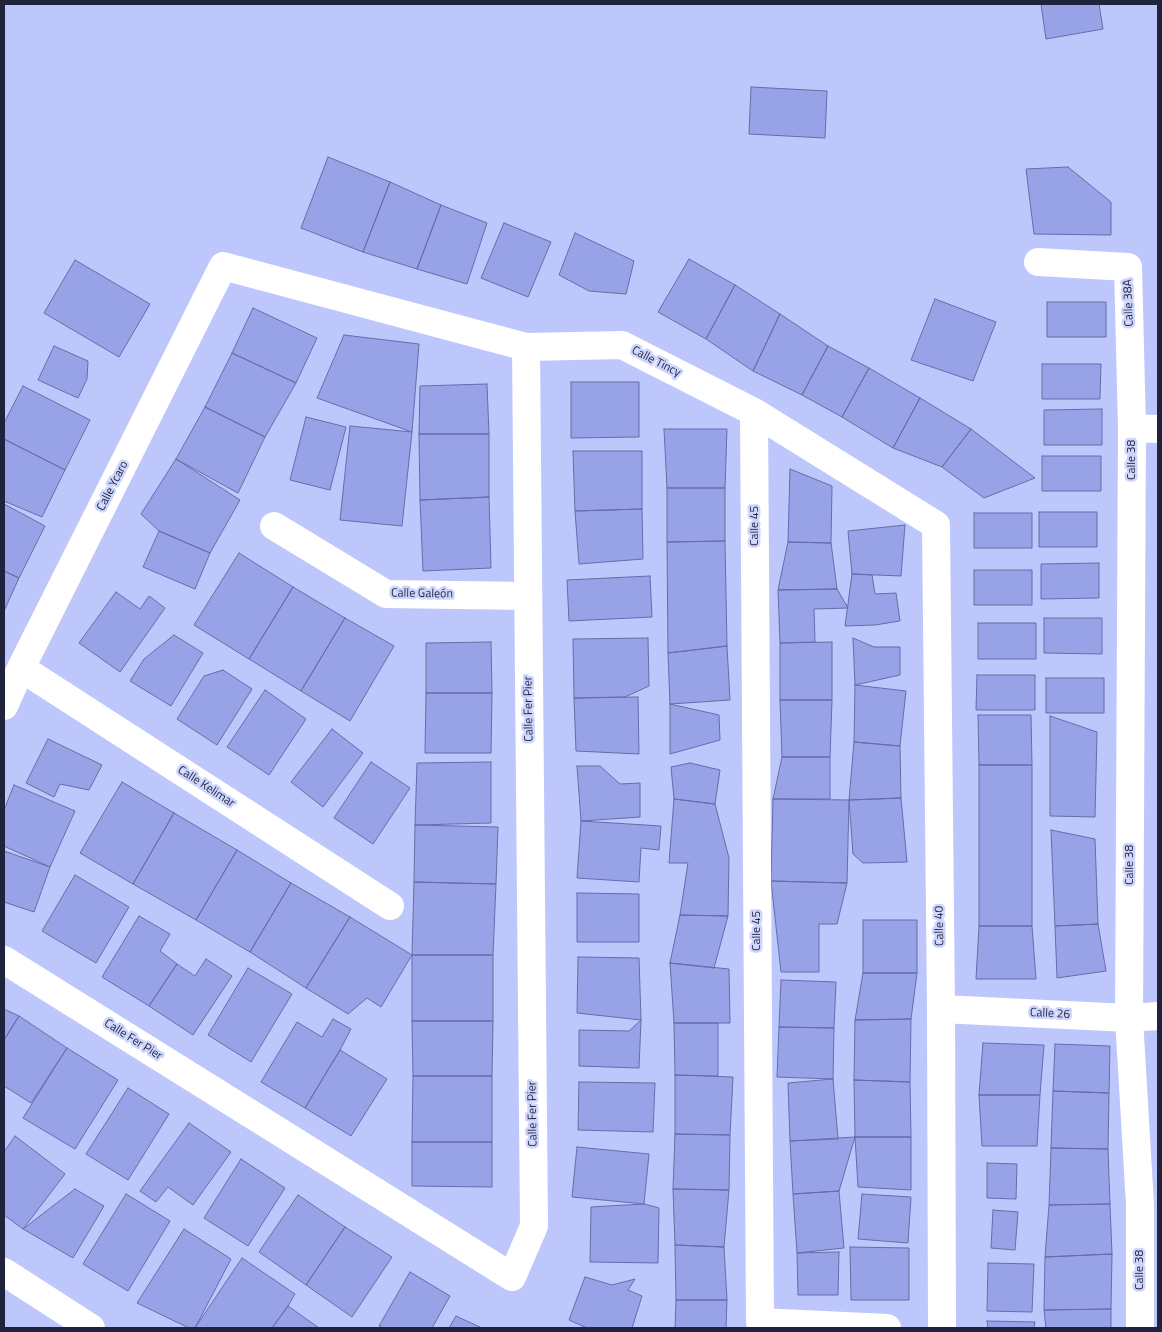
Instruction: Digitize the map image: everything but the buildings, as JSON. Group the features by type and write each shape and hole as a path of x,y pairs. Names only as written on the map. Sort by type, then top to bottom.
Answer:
{"street":[{"name":"Calle 38A","path":"1038,262 1128,266 1145,428"},
{"name":"Calle Tincy","path":"223,266 526,347 622,345 754,412 936,524"},
{"name":"Calle Ycaro","path":"4,706 21,668 223,266"},
{"name":"Calle Fer Pier","path":"4,960 512,1277 534,1226 526,347"},
{"name":"Calle 45","path":"754,412 760,1322 887,1328"},
{"name":"Calle 38","path":"1140,1328 1149,1205 1129,1018 1145,428"},
{"name":"Calle 40","path":"936,524 942,1328"},
{"name":"Calle Galeón","path":"274,526 386,594 528,596"},
{"name":"Calle Kelimar","path":"21,668 390,906"},
{"name":"Calle 26","path":"941,1009 1129,1018 1158,1016"},
{"path":"4,1272 91,1328"}]}
